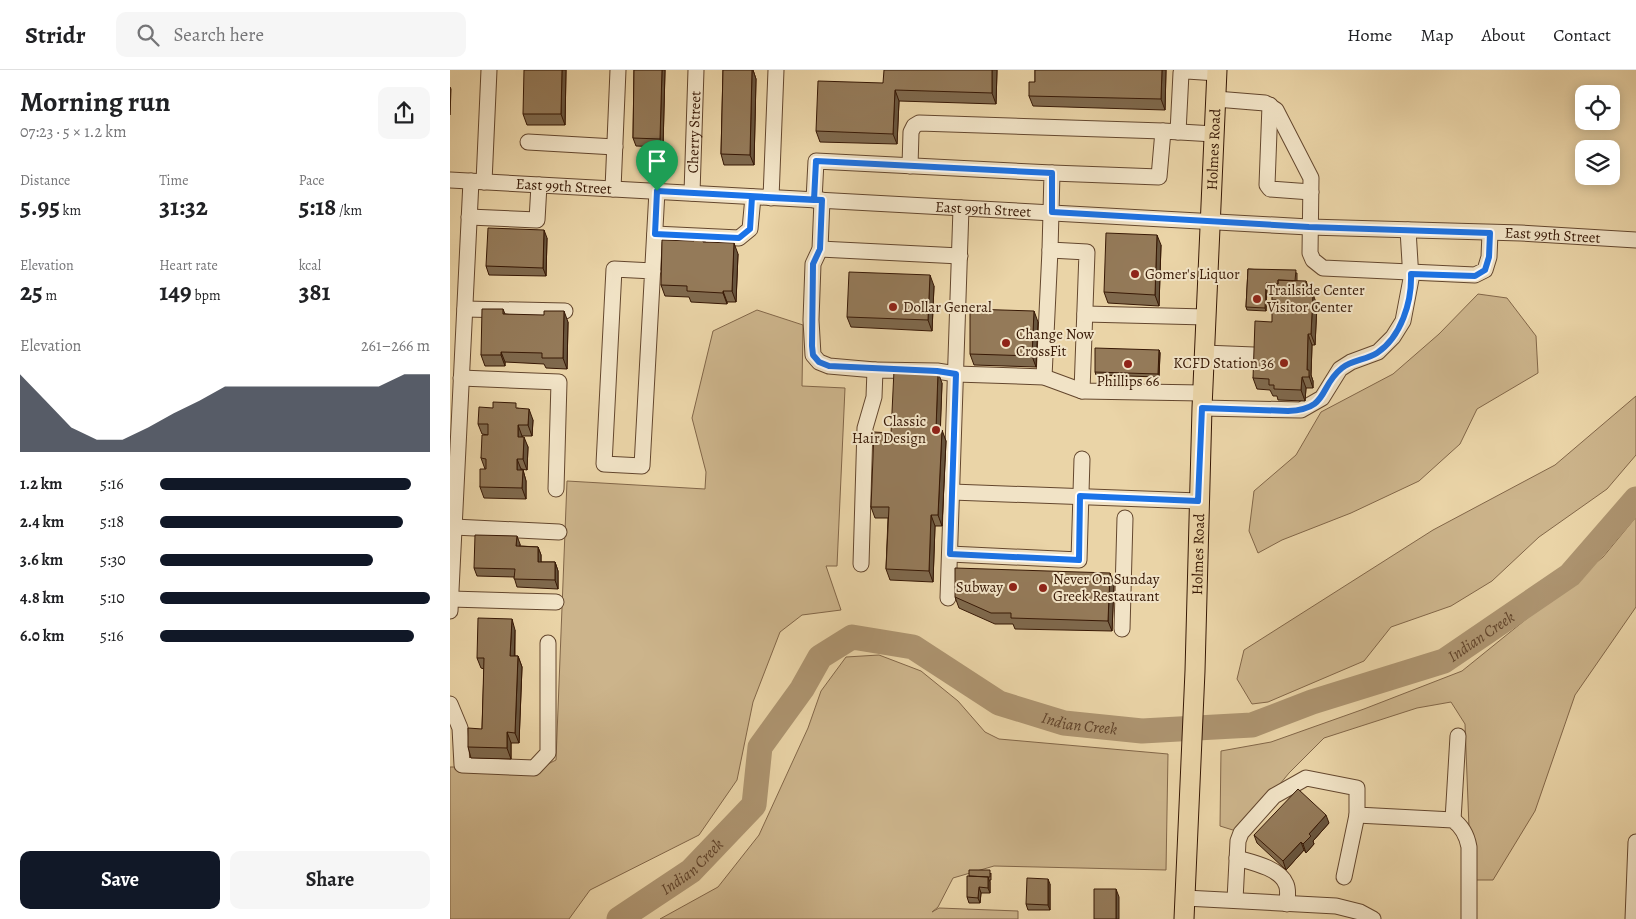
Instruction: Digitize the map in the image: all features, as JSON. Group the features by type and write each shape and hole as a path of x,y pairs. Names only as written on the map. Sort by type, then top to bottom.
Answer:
{"main road":[{"name":"Holmes Road","path":"1184,919 1195,671 1198,501 1217,71"}],"street":[{"path":"450,611 469,217 477,182 489,70"},
{"path":"613,189 618,70"},
{"name":"Cherry Street","path":"692,193 696,70"},
{"path":"771,198 776,70"},
{"path":"1217,71 1187,71 1181,74 1160,177 816,161 820,249 813,264 811,320 813,355 819,362 829,366 875,370 937,371 956,374 1044,377 1082,391 1202,401 1288,411 1301,410 1322,398 1340,369 1351,362 1378,352 1393,338 1403,321 1411,274 1408,230"},
{"path":"1216,99 1270,105 1276,110 1309,171 1311,192 1310,253 1313,260 1323,268 1475,276 1485,270 1489,257 1490,233"},
{"path":"1270,105 1267,185 1270,189 1311,192"},
{"path":"910,166 911,132 914,126 919,123 1214,134"},
{"path":"528,142 615,147"},
{"path":"1044,377 1052,212 1052,173"},
{"name":"East 99th Street","path":"450,180 1309,227 1636,240"},
{"path":"469,217 537,220 540,185"},
{"path":"653,271 614,269 604,464 642,466 653,271 657,191"},
{"path":"655,234 739,238 750,229 752,197"},
{"path":"948,598 961,208"},
{"path":"820,249 960,256"},
{"path":"1050,250 1087,252 1082,391"},
{"path":"465,309 565,311"},
{"path":"1085,314 1206,317"},
{"path":"1204,353 1254,355"},
{"path":"861,564 865,428 874,398 875,370"},
{"path":"461,378 559,382 556,488"},
{"path":"950,554 1079,560 1082,459"},
{"path":"952,492 1198,501"},
{"path":"1122,629 1125,518"},
{"path":"454,527 559,532"},
{"path":"450,599 556,602"},
{"path":"450,704 460,728 462,766 534,768 548,753 548,643"},
{"path":"1453,820 1458,736"},
{"path":"1235,900 1237,858 1241,833 1274,796 1306,778 1357,788 1357,815 1344,877"},
{"path":"1357,815 1453,820 1464,832 1469,847 1469,919"},
{"path":"1633,919 1636,842"},
{"path":"1237,858 1260,864 1284,880 1287,888 1287,904"},
{"path":"1185,898 1336,906 1360,912 1373,919"}],"shaded area":[{"path":"1478,294 1507,298 1536,336 1538,373 1477,409 1460,444 1419,481 1351,513 1282,540 1258,553 1249,531 1254,491 1296,455 1321,412 1393,374 1439,334"},
{"path":"757,310 803,325 802,386 845,388 837,566 826,566 841,610 802,615 780,632 753,702 737,780 699,835 590,890 569,919 450,919 450,767 542,767 556,760 567,481 705,489 706,472 692,418 713,331"},
{"path":"1636,396 1636,455 1607,489 1539,537 1492,581 1451,606 1391,627 1364,661 1268,702 1252,704 1237,679 1244,650 1433,530 1555,465"},
{"path":"1636,517 1636,607 1575,695 1535,811 1493,880 1471,880 1465,724 1451,702 1417,708 1324,738 1289,773 1252,818 1236,831 1220,826 1221,751 1271,742 1462,671 1603,557"},
{"path":"879,655 921,671 958,701 985,732 999,739 1168,754 1166,870 994,866 953,878 938,907 932,912 939,908 1018,911 1018,919 660,919 718,887 759,835 808,728 821,691 846,657"}],"building":[{"path":"524,70 562,70 561,114 523,114"},
{"path":"634,70 662,70 660,139 633,138"},
{"path":"723,70 752,70 750,155 721,154"},
{"path":"884,70 992,70 992,93 895,90 893,134 816,131 818,81 883,83"},
{"path":"1035,70 1162,70 1161,99 1029,96 1029,82 1035,82"},
{"path":"488,228 544,230 543,268 486,266"},
{"name":"Gomer's Liquor","path":"1106,233 1157,235 1155,295 1104,292"},
{"path":"694,236 704,237 703,242 734,243 732,291 723,291 723,293 687,291 687,286 661,285 662,240 694,241"},
{"name":"Trailside Center Visitor Center","path":"1248,269 1296,270 1295,281 1278,280 1278,284 1266,283 1265,308 1246,307"},
{"name":"Dollar General","path":"849,272 930,275 928,320 847,317"},
{"name":"KCFD Station 36","path":"1278,280 1306,281 1305,294 1313,294 1311,334 1308,334 1307,370 1309,370 1309,377 1302,377 1301,390 1274,389 1274,385 1269,385 1269,379 1253,378 1255,321 1272,322 1272,310 1277,310 1277,300 1272,300 1273,284 1278,284"},
{"path":"482,309 503,309 503,314 544,315 544,311 564,311 563,358 542,358 542,353 501,352 501,355 481,355"},
{"name":"Change Now CrossFit","path":"970,309 1034,311 1032,356 970,354"},
{"name":"Phillips 66","path":"1095,348 1159,350 1158,374 1095,372"},
{"path":"894,370 938,372 936,429 942,430 938,515 931,515 929,571 886,569 889,507 871,507 874,432 891,433"},
{"path":"493,402 516,403 516,408 529,409 528,425 518,425 518,437 524,437 523,459 517,459 517,470 523,470 522,488 480,487 480,469 486,469 486,459 481,458 482,435 488,435 488,424 478,424 479,407 493,408"},
{"path":"475,535 517,536 516,546 538,547 538,562 555,562 555,580 514,579 515,569 474,568"},
{"path":"955,568 1110,573 1108,621 1011,618 1011,613 991,613 955,597"},
{"path":"478,618 512,619 510,656 518,656 515,733 507,732 507,748 468,747 468,728 482,729 484,658 477,658"},
{"path":"1298,789 1326,815 1309,834 1311,836 1303,844 1301,842 1283,861 1254,835"},
{"path":"969,870 990,870 990,877 969,876"},
{"path":"967,876 988,877 988,888 979,887 978,898 967,897"},
{"path":"1027,878 1048,879 1048,905 1026,904"},
{"path":"1094,889 1116,889 1116,919 1094,919"}],"waterway":[{"name":"Indian Creek","path":"619,919 691,871 754,805 760,747 802,689 820,657 852,637 913,647 999,703 1064,723 1142,731 1252,725 1312,702 1444,661 1570,575 1636,499"}],"place":[{"name":"Gomer's Liquor","path":"1135,274"},
{"name":"Trailside Center Visitor Center","path":"1257,299"},
{"name":"Dollar General","path":"893,307"},
{"name":"Change Now CrossFit","path":"1006,343"},
{"name":"KCFD Station 36","path":"1284,363"},
{"name":"Phillips 66","path":"1128,364"},
{"name":"Classic Hair Design","path":"936,430"},
{"name":"Subway","path":"1013,587"},
{"name":"Never On Sunday Greek Restaurant","path":"1043,588"}],"route":[{"path":"657,191 655,234 739,238 750,229 752,197 814,200 816,161 1052,173 1052,212 1309,227 1490,233 1489,257 1485,270 1475,276 1411,274 1403,321 1393,338 1378,352 1351,362 1340,369 1322,398 1311,406 1301,410 1288,411 1202,408 1198,501 1080,496 1079,560 950,554 956,374 937,371 875,370 829,366 819,362 813,355 811,320 813,264 820,249 822,200 784,198 752,197 657,191"}]}
